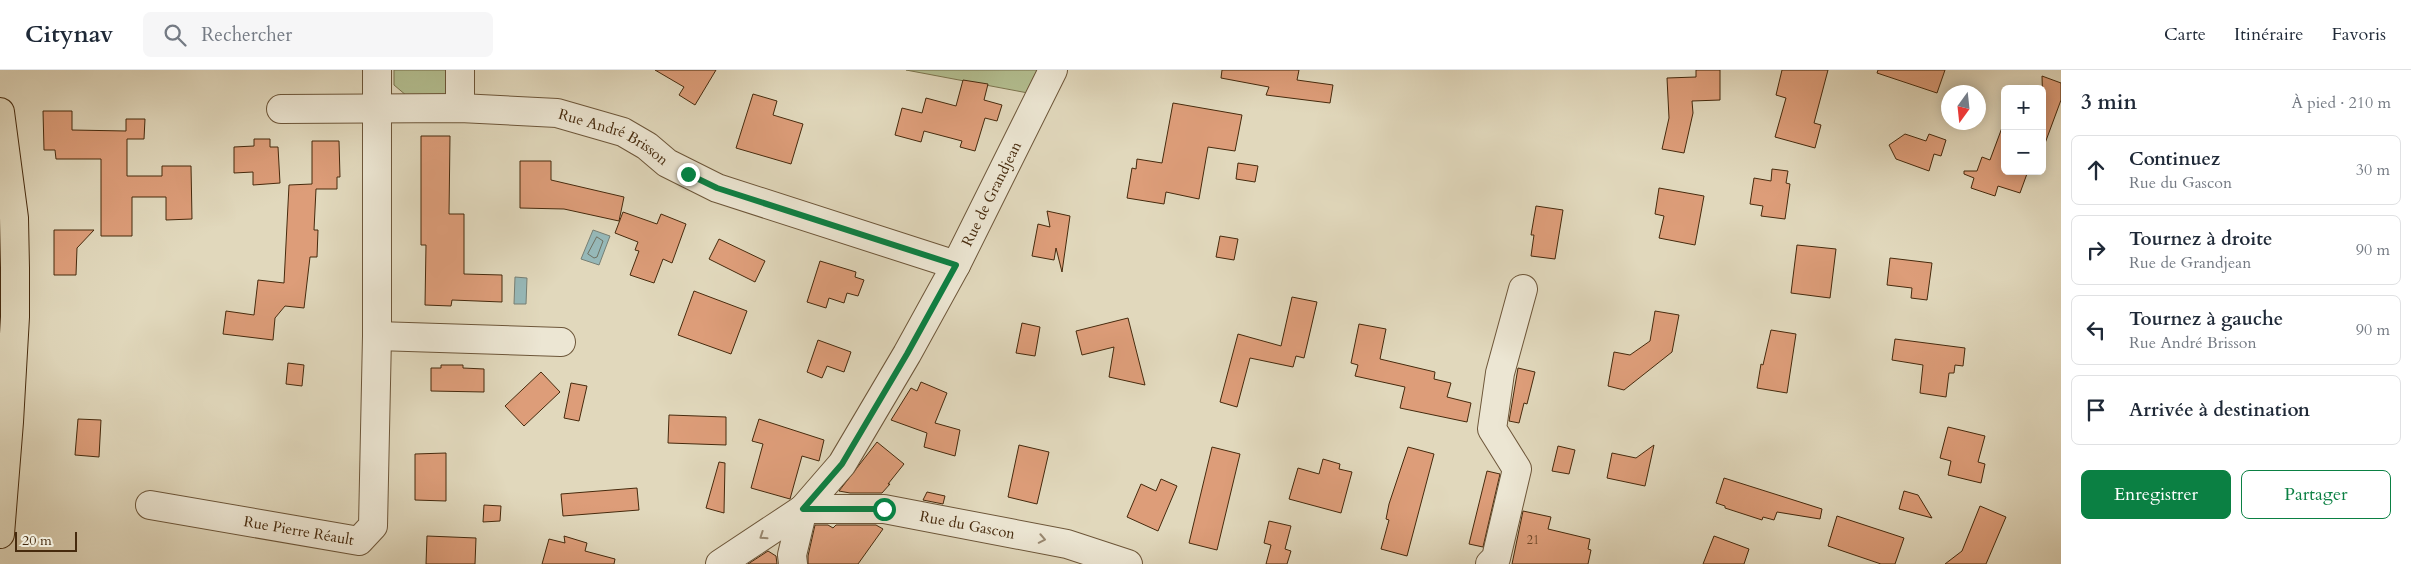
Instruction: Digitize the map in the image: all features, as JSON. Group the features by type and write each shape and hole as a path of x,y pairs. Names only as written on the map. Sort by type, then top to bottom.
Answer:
{"main road":[{"path":"0,112 14,218 15,278 9,422 0,534"}],"street":[{"name":"Rue Pierre Réault","path":"150,505 359,541 373,526 377,336 377,70"},
{"path":"460,70 460,108"},
{"name":"Rue de Grandjean","path":"720,564 803,509 842,464 907,354 956,265 1053,70"},
{"name":"Rue André Brisson","path":"281,109 376,110 460,108 557,113 623,132 647,146 667,163 717,188 956,265"},
{"path":"1490,564 1496,558 1517,469 1492,428 1500,373 1523,289"},
{"path":"377,336 561,342"},
{"path":"793,564 792,555 803,509"},
{"name":"Rue du Gascon","path":"803,509 884,509 1067,544 1128,564"}],"green space":[{"path":"394,70 449,70 449,96 407,96 394,85"},
{"path":"906,70 1038,70 1028,93"}],"water":[{"path":"593,230 610,236 599,265 581,259"},
{"path":"515,277 527,278 526,304 514,304"}],"building":[{"path":"655,70 716,70 695,105 679,95 684,87"},
{"path":"1222,70 1299,70 1297,80 1333,85 1330,103 1266,95 1269,87 1221,78"},
{"path":"1696,70 1720,70 1720,100 1692,101 1693,113 1684,153 1662,149 1669,118 1667,78 1696,77"},
{"path":"1782,70 1828,70 1814,123 1821,125 1815,148 1775,137 1786,98 1776,95"},
{"path":"1878,70 1945,70 1937,93 1877,73"},
{"path":"2042,76 2061,83 2061,100 2046,141 2046,85 2042,85"},
{"path":"963,80 988,84 984,100 1002,105 997,121 985,118 975,151 960,147 962,141 924,131 921,142 895,135 902,108 922,113 926,98 956,106"},
{"path":"753,94 777,101 773,115 803,124 791,164 736,148"},
{"path":"1173,103 1242,115 1235,151 1208,147 1199,199 1166,192 1164,204 1127,198 1132,168 1136,169 1137,159 1162,163"},
{"path":"43,111 72,111 72,130 126,131 126,119 145,119 144,139 127,139 127,176 162,176 162,166 191,166 192,219 166,220 166,197 132,197 132,236 101,236 101,159 56,159 55,150 44,150"},
{"path":"2001,130 2001,175 2027,175 2020,193 1998,186 1995,196 1971,188 1974,178 1964,174 1964,171 1977,171 1982,157 1990,160"},
{"path":"1905,134 1926,141 1929,134 1946,140 1941,156 1934,154 1929,171 1896,159 1889,145"},
{"path":"421,136 450,136 449,214 464,214 464,274 502,275 502,302 452,300 451,306 425,305 426,245 421,245"},
{"path":"254,139 270,139 270,147 278,147 280,183 253,185 253,172 234,173 234,147 254,146"},
{"path":"312,141 339,141 340,177 337,177 337,189 316,189 314,230 318,230 317,257 310,257 304,308 285,306 275,318 273,340 223,334 226,311 254,315 258,280 284,283 289,185 312,184"},
{"path":"520,161 551,161 551,180 624,197 619,221 564,209 520,208"},
{"path":"1238,163 1258,166 1255,182 1236,179"},
{"path":"1772,169 1788,171 1786,183 1790,184 1785,219 1761,216 1763,206 1750,204 1754,178 1771,181"},
{"path":"1659,188 1704,196 1695,245 1659,238 1664,216 1655,214"},
{"path":"1536,206 1563,210 1555,259 1531,256 1534,235 1531,235"},
{"path":"1047,211 1070,216 1062,272 1056,248 1054,260 1032,256 1038,224 1050,227"},
{"path":"623,212 657,224 661,214 686,224 672,263 663,259 654,283 630,275 639,251 635,250 638,242 615,233"},
{"path":"54,230 94,230 77,248 76,275 54,275"},
{"path":"1220,236 1238,239 1234,260 1216,257"},
{"path":"719,239 765,261 755,282 709,259"},
{"path":"1797,245 1836,249 1830,298 1791,293"},
{"path":"1890,258 1932,263 1927,300 1911,298 1912,288 1887,285"},
{"path":"820,261 856,272 855,277 864,280 858,296 847,293 844,303 829,298 826,308 807,302"},
{"path":"694,291 747,311 731,354 678,335"},
{"path":"1292,297 1317,302 1304,358 1296,356 1293,367 1250,358 1237,407 1220,402 1238,334 1281,346"},
{"path":"1655,311 1679,315 1672,352 1624,390 1608,386 1614,352 1630,355 1650,341"},
{"path":"1128,318 1145,385 1109,377 1114,347 1082,355 1076,331"},
{"path":"1022,323 1040,327 1035,356 1016,353"},
{"path":"1359,324 1386,329 1380,359 1435,372 1434,379 1451,383 1447,397 1471,403 1467,422 1400,408 1405,387 1355,376 1358,365 1351,363"},
{"path":"1771,330 1796,334 1787,393 1757,388 1761,364 1763,365"},
{"path":"1895,339 1965,348 1963,366 1955,365 1954,373 1949,373 1946,397 1920,393 1923,365 1892,360"},
{"path":"818,340 851,352 844,372 827,366 822,378 807,372"},
{"path":"288,363 304,365 302,386 286,384"},
{"path":"441,365 463,365 463,368 484,369 484,392 431,391 431,368 441,368"},
{"path":"1518,368 1535,372 1527,404 1524,403 1519,423 1509,421"},
{"path":"541,372 560,392 524,426 505,406"},
{"path":"921,382 947,393 935,423 960,430 955,456 924,447 927,433 891,420 911,388 917,391"},
{"path":"571,383 587,386 579,421 564,418"},
{"path":"669,415 726,417 726,445 668,443"},
{"path":"78,419 101,420 99,457 75,455"},
{"path":"759,419 824,440 819,461 802,456 790,499 751,488 763,444 752,441"},
{"path":"1948,427 1985,436 1978,462 1985,464 1981,483 1948,475 1951,461 1940,458"},
{"path":"877,442 904,464 888,484 890,484 882,493 839,491"},
{"path":"1019,445 1049,452 1037,504 1008,497"},
{"path":"1654,445 1645,486 1607,478 1612,453 1636,458"},
{"path":"1558,446 1575,450 1569,474 1552,471"},
{"path":"1212,447 1240,454 1217,550 1189,543"},
{"path":"1408,447 1434,454 1407,556 1381,549 1389,520 1386,519 1389,504"},
{"path":"446,453 446,501 415,500 415,454"},
{"path":"1323,459 1340,464 1339,469 1352,472 1341,513 1289,499 1298,468 1319,474"},
{"path":"719,462 725,463 724,513 706,508"},
{"path":"1487,471 1500,474 1483,547 1469,544"},
{"path":"1724,478 1822,509 1820,519 1777,512 1774,520 1763,517 1762,520 1725,508 1725,506 1716,503"},
{"path":"1161,479 1177,486 1158,531 1127,517 1141,484 1156,491"},
{"path":"637,488 639,510 563,516 561,494"},
{"path":"1904,491 1918,495 1932,518 1899,509"},
{"path":"927,492 945,496 943,504 923,500"},
{"path":"484,505 501,506 500,521 483,522"},
{"path":"1980,506 2006,517 1986,564 1945,564 1962,551"},
{"path":"1523,511 1551,517 1548,529 1590,539 1588,549 1591,550 1588,564 1512,564"},
{"path":"1837,516 1904,538 1895,564 1881,564 1828,546"},
{"path":"1269,521 1291,526 1285,549 1291,551 1287,564 1266,564 1271,545 1264,543"},
{"path":"815,525 828,525 833,528 836,525 876,525 883,529 858,564 808,564"},
{"path":"427,536 476,538 475,564 426,564"},
{"path":"564,536 587,543 585,551 615,559 614,564 542,564 549,539 565,543"},
{"path":"1714,536 1749,549 1744,564 1703,564"},
{"path":"768,551 776,556 777,564 748,564"}],"route":[{"path":"688,174 717,188 956,265 907,354 842,464 803,509 884,509"}]}
